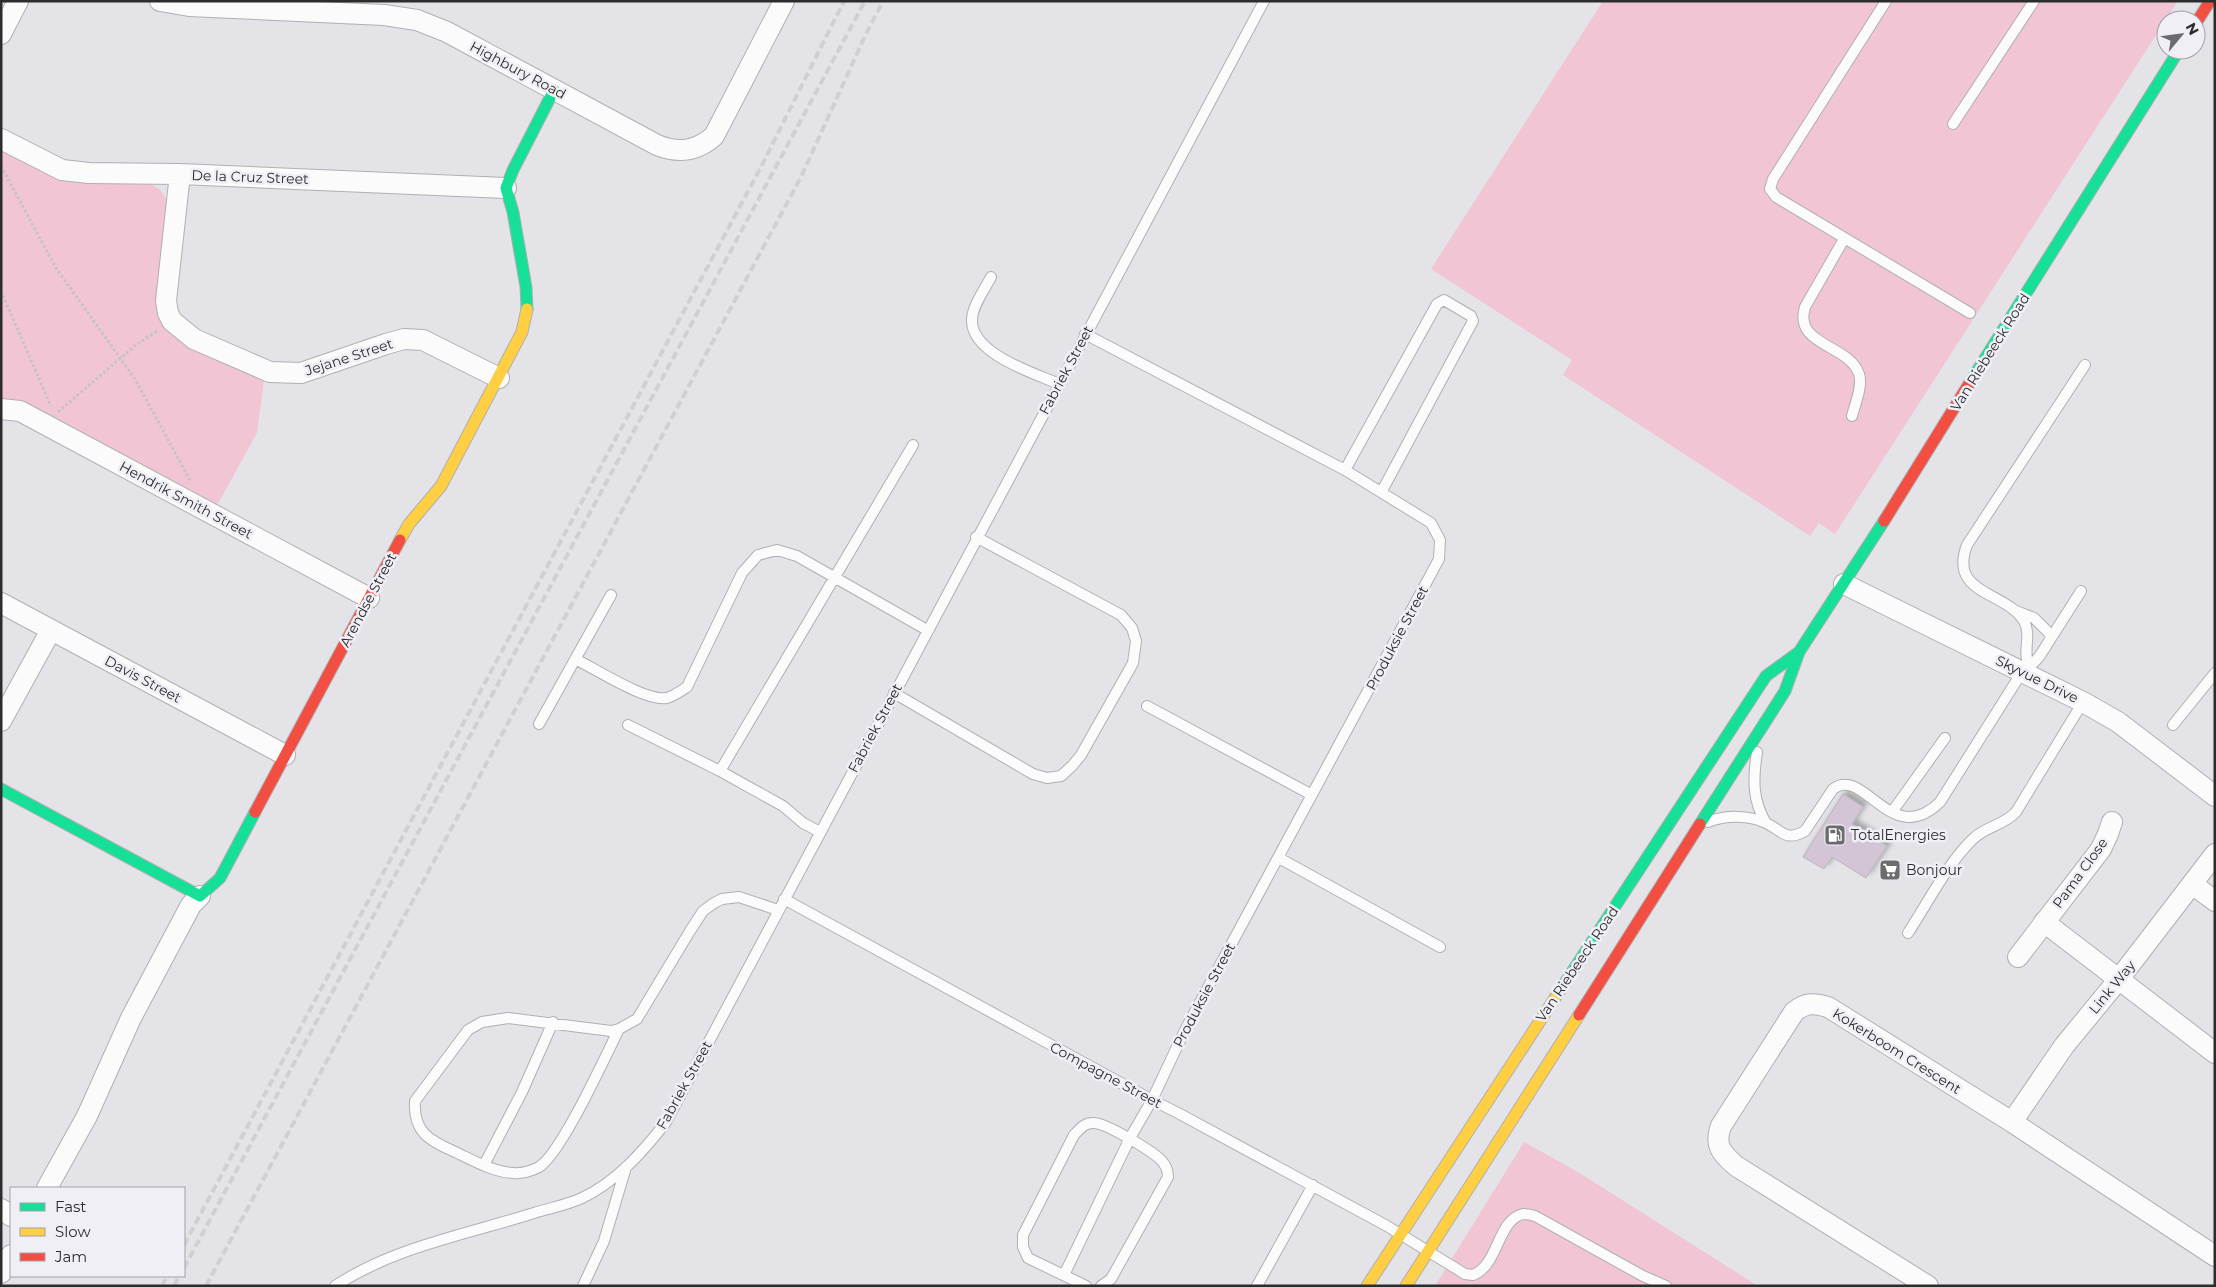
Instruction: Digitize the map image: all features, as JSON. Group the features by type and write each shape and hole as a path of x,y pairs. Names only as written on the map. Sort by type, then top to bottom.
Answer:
{"main road":[{"name":"Van Riebeeck Road","path":"1406,1286 1786,691 1799,652 1844,584 2173,60"},
{"path":"506,188 512,170 554,90"},
{"name":"Arendse Street","path":"200,896 220,878 409,524 441,486 522,332 527,309 525,278 513,212 506,188"},
{"name":"Van Riebeeck Road","path":"1367,1286 1766,676 1799,652"},
{"path":"1,789 200,896"}],"street":[{"path":"1,34 18,1"},
{"name":"Highbury Road","path":"160,1 189,6 298,6 417,20 447,32 666,149 686,151 696,148 714,136 784,1"},
{"name":"De la Cruz Street","path":"1,139 62,170 106,174 180,174 506,188"},
{"path":"172,321 168,313 166,300 180,174"},
{"name":"Jejane Street","path":"172,321 194,339 270,372 300,373 404,339 423,340 499,378"},
{"name":"Hendrik Smith Street","path":"1,409 20,411 369,598"},
{"name":"Skyvue Drive","path":"1844,584 2026,669 2084,702 2118,722 2215,796"},
{"name":"Davis Street","path":"1,603 285,755"},
{"path":"1,721 51,630"},
{"name":"Pama Close","path":"2018,957 2101,849 2112,822"},
{"name":"Link Way","path":"2012,1122 2064,1046 2119,979 2215,854"},
{"path":"2192,884 2215,901"},
{"path":"48,1187 87,1116 148,985 191,904 200,896"},
{"name":"Pama Close","path":"2044,922 2215,1053"},
{"name":"Kokerboom Crescent","path":"1928,1286 1736,1166 1726,1158 1720,1148 1717,1137 1721,1126 1794,1012 1808,1003 1828,1007 2012,1122 2215,1256"},
{"path":"1,1273 10,1257"}],"lane":[{"name":"Fabriek Street","path":"335,1286 372,1264 405,1252 581,1198 627,1167 643,1151 666,1122 976,537 1264,1"},
{"path":"1886,1 1769,185 1770,190 1776,197 1844,239 1970,313"},
{"path":"1953,124 2034,1"},
{"path":"1844,239 1805,307 1802,318 1804,326 1810,334 1843,356 1857,370 1860,383 1852,416"},
{"path":"991,277 973,314 973,329 980,341 996,356 1059,384"},
{"path":"1345,470 1438,304 1444,300 1471,316 1473,322 1382,491"},
{"name":"Produksie Street","path":"1064,1275 1184,1032 1440,559 1440,540 1431,523 1382,491 1085,334"},
{"path":"2026,669 2027,628 2021,616 1974,585 1963,572 1962,558 1967,545 2085,365"},
{"path":"720,771 913,445"},
{"path":"894,693 1032,774 1047,778 1061,776 1081,755 1133,663 1136,641 1132,628 1122,615 976,537"},
{"path":"576,659 646,696 667,698 687,687 742,572 758,555 777,550 797,556 927,630"},
{"path":"1699,826 1724,817 1738,817 1766,823 1782,834 1798,835 1805,831 1833,789 1839,784 1855,787 1902,817 1921,816 1931,811 1940,802 2026,669 2039,657 2082,591"},
{"path":"539,724 612,595"},
{"path":"2015,611 2034,618 2052,636"},
{"path":"2173,725 2212,680"},
{"path":"1908,932 1967,845 1983,831 2002,823 2016,812 2084,702"},
{"path":"1147,706 1312,795"},
{"path":"628,725 720,771 783,806 802,823 820,832"},
{"path":"1758,734 1754,774 1755,797 1759,812 1766,823"},
{"path":"1892,812 1945,738"},
{"path":"1279,858 1440,947"},
{"path":"619,1029 568,1128 547,1160 539,1167 515,1174 500,1172 435,1143 421,1131 414,1114 415,1102 468,1030 482,1022 508,1018 553,1022 612,1031 619,1029 637,1018 703,911 722,899 739,897 778,910"},
{"name":"Compagne Street","path":"784,899 1152,1100 1178,1112 1313,1185 1400,1234 1454,1269 1473,1276 1486,1267 1510,1222 1523,1214 1535,1216 1643,1276"},
{"path":"484,1165 524,1087 553,1022"},
{"path":"1086,1286 1028,1258 1023,1246 1023,1235 1074,1135 1081,1128 1095,1122 1130,1138 1162,1161 1168,1172 1168,1178 1112,1279 1101,1286"},
{"path":"583,1286 604,1241 627,1167"},
{"path":"1257,1286 1313,1185"},
{"path":"1643,1276 1648,1286"},
{"path":"1643,1276 1666,1286"}],"path":[{"path":"1,166 56,268 135,379 184,468 196,494 191,503"},
{"path":"1,291 55,415 136,344 172,321"}],"shaded area":[{"path":"1603,1 2178,1 2172,10 2156,10 2156,35 1835,534 1819,523 1810,536 1563,375 1572,360 1431,269"},
{"path":"1,149 59,179 150,184 157,187 164,195 168,205 157,297 180,335 264,380 257,433 216,507 18,401 1,400"},
{"path":"1524,1142 1578,1172 1758,1286 1435,1286"}],"building":[{"path":"1843,794 1863,807 1852,824 1887,846 1866,878 1832,857 1824,869 1803,857"}],"railway":[{"path":"185,1243 760,169 844,1"},
{"path":"185,1266 865,1"},
{"path":"206,1286 801,177 865,36 883,1"},
{"path":"162,1286 166,1277"},
{"path":"174,1286 178,1277"}],"traffic: fast":[{"path":"1969,384 2173,60"},
{"path":"527,309 526,287 513,212 506,188 513,170 554,90"},
{"path":"1700,824 1785,691 1799,652 1884,521"},
{"path":"1555,998 1766,676 1799,652"},
{"path":"1,789 200,896 220,878 255,812"}],"traffic: slow":[{"path":"400,540 409,524 441,486 522,332 527,309"},
{"path":"1367,1286 1555,998"},
{"path":"1406,1286 1579,1015"}],"traffic: jam":[{"path":"2204,10 2210,1"},
{"path":"1884,521 1969,384"},
{"path":"255,812 400,540"},
{"path":"1579,1015 1700,824"}],"place":[{"name":"TotalEnergies","path":"1835,835"},
{"name":"Bonjour","path":"1890,870"}]}
